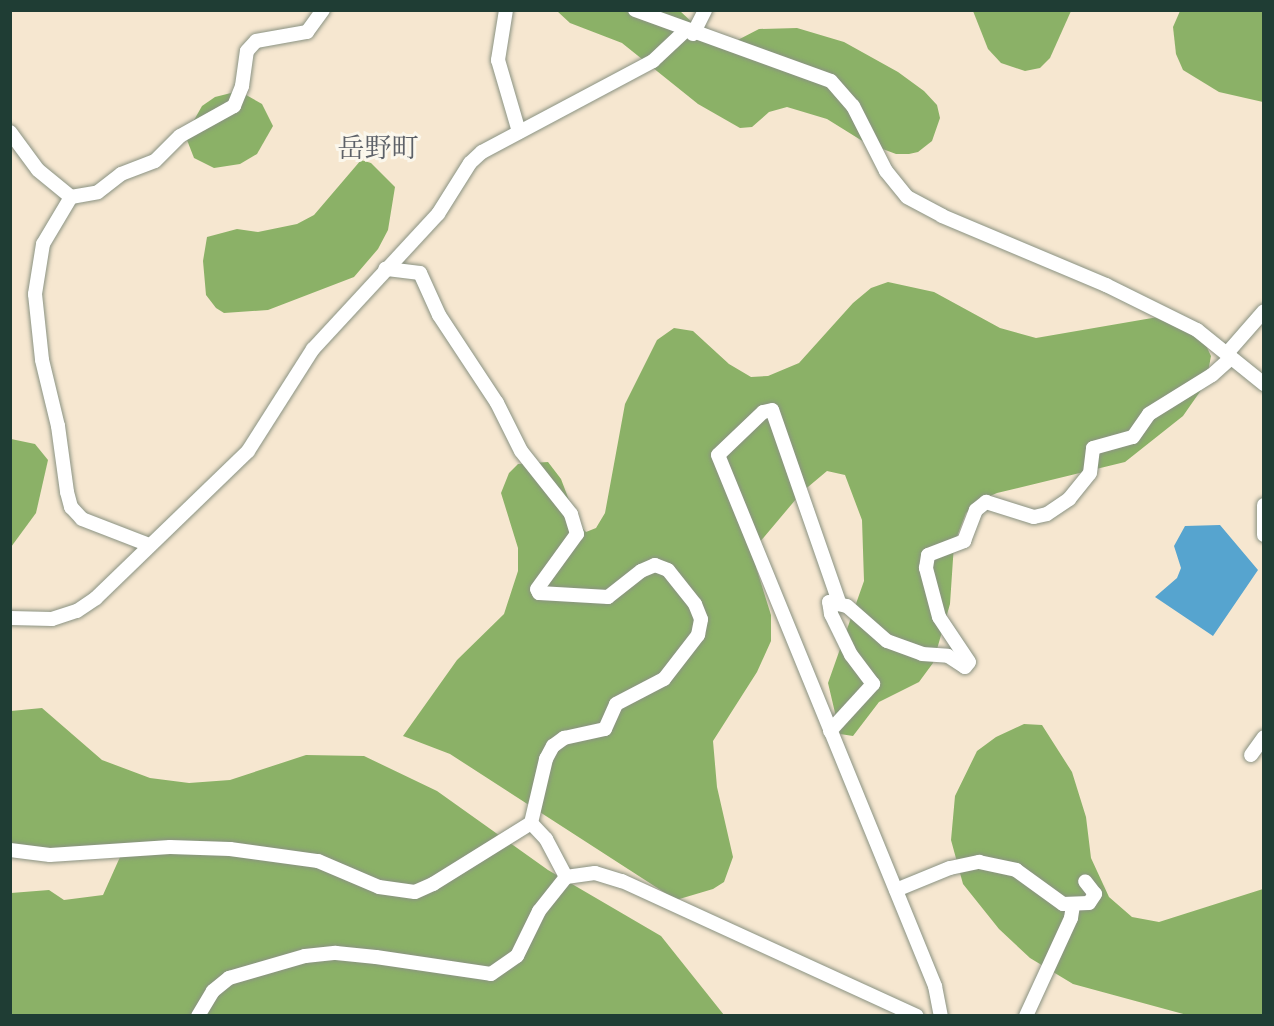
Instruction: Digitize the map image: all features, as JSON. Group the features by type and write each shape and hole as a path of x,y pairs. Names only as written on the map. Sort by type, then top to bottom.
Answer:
{"street":[{"path":"149,545 82,519 69,499 58,426 42,360 35,294 43,244 71,197 98,192 121,174 155,161 180,136 234,106 242,86 247,51 255,41 307,32 324,10"},
{"path":"506,10 498,60 519,132"},
{"path":"635,10 689,32 831,81 853,106 886,171 907,196 942,216 1106,285 1197,330 1263,384"},
{"path":"10,618 52,619 77,611 96,598 248,451 313,349 438,214 470,164 482,152 653,61 689,32 705,10"},
{"path":"10,132 38,170 71,197"},
{"path":"10,850 50,855 170,847 230,849 318,861 379,887 415,891 433,884 531,823 546,759 553,746 564,738 605,729 616,704 664,679 698,634 701,619 695,604 668,570 655,565 641,571 608,597 539,593 537,589 577,534 571,514 521,451 497,402 439,315 420,273 385,269"},
{"path":"1230,358 1229,351 1263,311"},
{"path":"941,1016 935,986 718,455 763,412 772,410 839,602 887,641 922,654 948,656 965,667 969,662 939,617 926,568 928,555 964,541 976,510 986,502 1034,517 1047,514 1068,499 1090,473 1093,448 1133,437 1149,414 1212,375 1230,358"},
{"path":"1263,505 1263,535"},
{"path":"830,731 873,684 850,655 831,614 829,602 839,602"},
{"path":"1251,754 1263,737"},
{"path":"531,823 546,839 566,877"},
{"path":"896,890 950,868 993,863 1016,870 1063,904 1073,905 1089,903 1094,898 1084,881"},
{"path":"198,1016 213,991 229,978 305,956 366,956 491,974 517,956 539,911 566,877 595,873 622,881 917,1016"},
{"path":"1026,1016 1071,918 1073,905"}],"green space":[{"path":"973,10 1071,11 1050,58 1040,68 1025,71 1001,63 988,49"},
{"path":"557,11 680,11 696,26 730,44 759,29 797,28 844,42 898,72 924,91 937,105 940,118 932,141 918,152 909,154 896,154 864,142 827,119 787,107 769,112 752,127 740,128 698,104 622,43 570,23"},
{"path":"1180,11 1263,11 1263,102 1219,92 1183,70 1176,54 1173,27"},
{"path":"239,91 262,104 273,126 257,154 240,164 214,168 194,158 187,140 189,129 202,106 215,97"},
{"path":"361,160 371,163 395,187 388,230 378,249 354,277 268,310 224,313 216,308 206,295 203,261 207,237 237,229 258,232 297,224 314,215"},
{"path":"888,282 934,292 1000,328 1036,338 1158,317 1202,337 1211,356 1206,383 1183,416 1125,462 997,493 981,500 966,513 954,544 950,604 933,663 919,682 879,702 853,736 840,734 828,683 864,581 862,520 845,475 827,471 802,492 759,543 756,567 771,615 771,641 757,672 713,741 717,787 733,857 724,882 713,889 676,900 450,754 403,736 457,660 504,614 518,571 518,548 501,493 509,473 518,464 548,462 561,479 578,524 586,532 596,528 605,513 625,404 657,340 674,328 693,331 729,364 751,377 768,376 799,363 853,303 871,288"},
{"path":"11,439 35,444 48,460 36,513 11,547"},
{"path":"42,708 102,760 150,778 189,783 230,780 306,755 364,756 437,791 548,870 661,936 724,1015 11,1016 11,893 49,890 64,900 103,895 120,857 11,848 11,711"},
{"path":"1024,724 1042,725 1072,772 1086,817 1091,858 1109,897 1132,917 1159,922 1263,889 1263,1015 1187,1015 1073,984 1030,958 999,929 963,884 951,840 955,796 977,751 996,737"}],"water":[{"path":"1220,525 1258,570 1213,636 1155,597 1177,578 1181,568 1174,546 1185,526"}],"district":[{"name":"岳野町","path":"378,148"}]}
